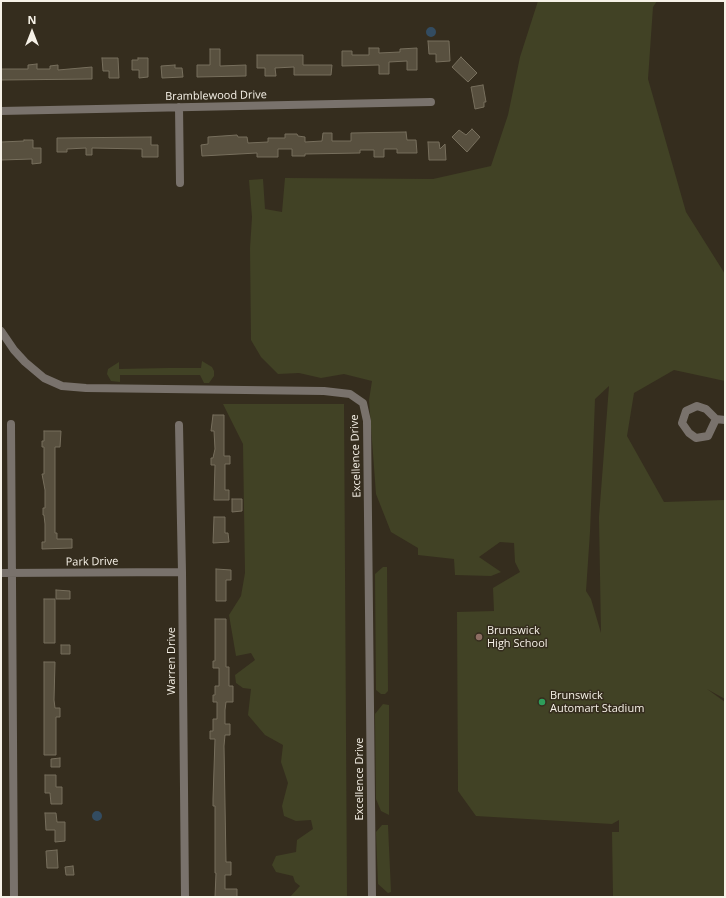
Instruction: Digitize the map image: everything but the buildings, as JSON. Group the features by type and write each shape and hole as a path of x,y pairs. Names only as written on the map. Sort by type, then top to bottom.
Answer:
{"street":[{"name":"Bramblewood Drive","path":"1,111 431,102"},
{"path":"178,107 180,183"},
{"name":"Excellence Drive","path":"1,331 14,350 25,362 44,378 62,386 86,388 324,391 350,394 363,403 367,421 372,897"},
{"path":"716,420 725,420"},
{"path":"11,424 14,897"},
{"name":"Warren Drive","path":"179,425 185,897"},
{"name":"Park Drive","path":"1,573 182,572"}],"green space":[{"path":"538,1 657,1 653,7 648,79 686,212 725,274 725,381 674,370 634,393 627,436 664,502 725,500 725,699 707,689 725,702 725,897 613,896 612,832 619,832 619,820 612,824 476,816 458,791 457,612 494,611 493,588 520,572 515,562 514,543 500,542 479,557 501,572 491,576 455,575 454,559 418,555 418,548 391,532 376,494 369,400 372,381 344,374 321,378 299,373 278,374 261,357 251,340 250,248 252,217 249,180 263,179 265,209 282,212 285,178 433,179 491,166 508,115 520,57","holes":["609,386 599,517 601,633 591,599 586,591 590,532 595,399"]},
{"path":"202,361 212,367 214,371 214,376 209,383 204,383 200,375 120,375 120,382 111,381 107,374 108,369 119,362 119,369 201,368"},
{"path":"223,404 344,404 347,897 290,897 300,886 295,882 293,876 276,872 272,865 276,856 296,852 297,840 313,829 311,820 296,821 284,816 282,806 288,783 281,762 283,745 265,735 248,715 251,689 243,688 236,683 235,675 255,660 251,653 236,656 229,615 241,596 245,573 243,444"},
{"path":"383,567 387,567 388,691 385,694 381,694 376,690 375,574"},
{"path":"383,704 389,705 389,815 381,811 376,799 375,714"},
{"path":"382,825 388,825 391,892 388,893 378,884 376,832"}],"water":[{"path":"431,27 436,32 431,37 426,32"},
{"path":"95,811 99,811 101,812 101,820 95,821 92,818 92,814"}],"place":[{"name":"Brunswick High School","path":"479,637"},
{"name":"Brunswick Automart Stadium","path":"542,702"}]}
